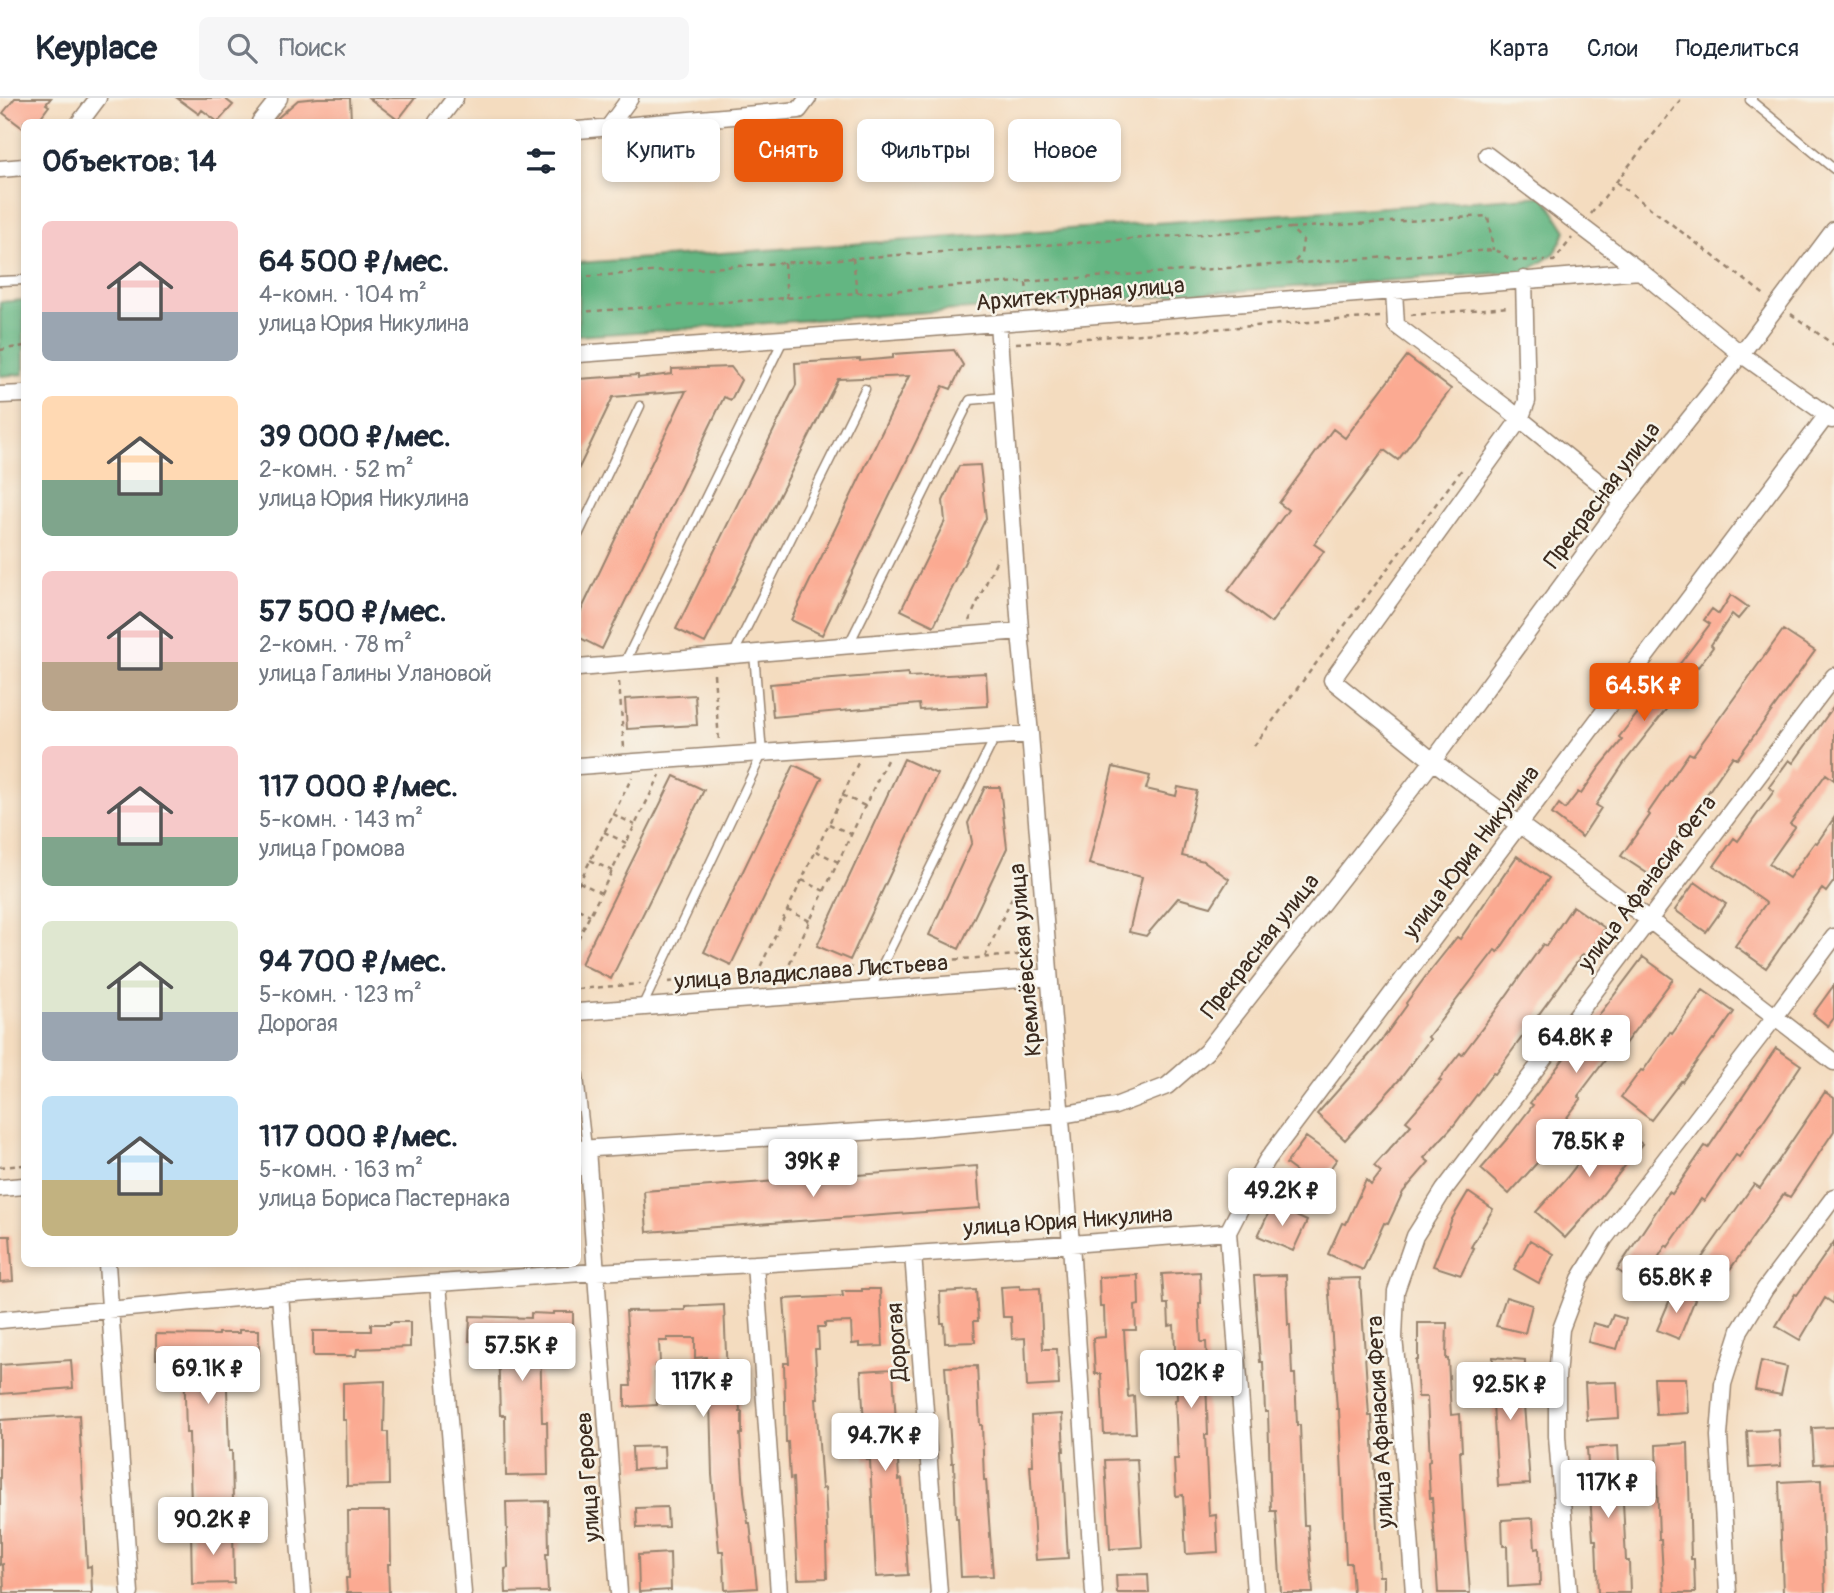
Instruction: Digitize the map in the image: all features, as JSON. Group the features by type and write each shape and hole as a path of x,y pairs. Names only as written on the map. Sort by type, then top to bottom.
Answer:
{"street":[{"path":"82,119 99,98"},
{"path":"262,119 279,98"},
{"path":"439,119 455,98"},
{"path":"615,119 630,98"},
{"path":"704,119 799,110 808,98"},
{"path":"581,130 602,128"},
{"path":"1487,155 1640,271 1741,354 1831,418"},
{"path":"0,169 21,167"},
{"name":"Прекрасная улица","path":"582,1149 910,1129 1060,1115 1115,1106 1167,1086 1206,1052 1433,761 1623,502 1741,354 1834,230"},
{"name":"Архитектурная улица","path":"581,354 1640,271"},
{"path":"1524,279 1527,401 1520,419 1332,680 1433,761 1648,919 1834,1062"},
{"path":"1394,292 1396,325 1520,419 1623,502"},
{"name":"Кремлёвская улица","path":"998,323 1020,632 1071,1244 1094,1593"},
{"path":"0,395 21,394"},
{"name":"улица Юрия Никулина","path":"0,1320 280,1294 1071,1244 1228,1231 1268,1160 1831,418"},
{"path":"581,668 1020,632"},
{"name":"улица Афанасия Фета","path":"1414,1593 1394,1338 1396,1291 1415,1236 1444,1190 1834,676"},
{"path":"581,766 1030,734"},
{"path":"1569,1593 1557,1436 1557,1377 1561,1329 1580,1279 1604,1239 1834,937"},
{"name":"улица Владислава Листьева","path":"581,1012 1049,977"},
{"name":"улица Героев","path":"582,1149 596,1272 619,1593"},
{"path":"0,1188 21,1186"},
{"path":"1728,1593 1719,1436 1723,1384 1740,1330 1765,1289 1834,1197"},
{"path":"1228,1231 1255,1593"},
{"name":"Дорогая","path":"913,1254 939,1593"},
{"path":"755,1264 779,1593"},
{"path":"107,1267 130,1593"},
{"path":"438,1283 463,1593"},
{"path":"280,1294 303,1593"}],"lane":[{"path":"1751,99 1834,169"},
{"path":"0,281 21,280"},
{"path":"621,664 784,339"},
{"path":"733,655 865,389"},
{"path":"848,646 970,400 1003,397"},
{"path":"581,530 640,406"},
{"path":"642,1007 762,754 754,653"},
{"path":"870,990 995,737"},
{"path":"581,1129 582,1149"}],"path":[{"path":"581,312 1493,250 1514,261 1554,261 1682,98"},
{"path":"1616,182 1834,345"},
{"path":"581,277 1488,216 1493,250"},
{"path":"1290,228 1303,240 1301,254 1293,264"},
{"path":"853,258 857,293"},
{"path":"783,263 787,298"},
{"path":"999,345 1512,307"},
{"path":"0,350 21,346"},
{"path":"1255,746 1467,463"},
{"path":"962,636 1000,551"},
{"path":"712,657 721,756"},
{"path":"581,877 613,814 632,762 621,664"},
{"path":"773,998 894,744"},
{"path":"745,1000 866,746"},
{"path":"581,933 668,760"},
{"path":"842,795 865,806"},
{"path":"613,814 635,825"},
{"path":"829,824 851,834"},
{"path":"604,832 626,843"},
{"path":"985,957 1038,841"},
{"path":"816,851 838,862"},
{"path":"590,860 612,871"},
{"path":"802,880 824,891"},
{"path":"581,884 601,893"},
{"path":"581,910 590,915"},
{"path":"788,910 810,920"},
{"path":"581,989 1047,952"},
{"path":"0,1167 21,1165"}],"green space":[{"path":"1544,196 1566,231 1555,253 1528,271 581,336 581,263"},
{"path":"21,300 21,374 0,376 0,302"}],"building":[{"path":"15,98 51,98 46,104 49,106 39,119 21,119 21,127 3,113"},
{"path":"177,98 224,98 233,105 221,119 214,119 202,110 199,114"},
{"path":"350,98 351,119 276,119 298,100"},
{"path":"369,98 415,98 397,119"},
{"path":"954,350 963,365 951,389 943,386 822,635 791,620 909,376 838,379 705,643 676,629 796,385 795,363 860,361 893,358 893,354"},
{"path":"1407,356 1451,389 1398,460 1384,450 1314,544 1324,551 1271,623 1228,591 1288,510 1279,503 1333,429 1345,438"},
{"path":"731,367 741,380 731,400 724,397 602,649 581,638 581,611 686,391 613,397 581,464 581,379 638,375 638,378 672,374 672,369"},
{"path":"980,465 986,518 934,626 901,610 945,521 943,501 959,466"},
{"path":"1731,595 1748,607 1738,619 1732,614 1711,645 1713,647 1624,763 1596,805 1601,808 1582,837 1552,814 1559,804 1565,809 1578,792 1581,794 1622,740 1619,737 1669,671 1672,674 1710,624 1704,620 1712,609 1719,614"},
{"path":"1783,630 1815,651 1737,759 1733,756 1653,877 1621,856 1689,753 1693,755"},
{"path":"908,673 908,677 986,673 988,706 920,710 919,704 773,717 770,684"},
{"path":"695,695 697,725 627,729 625,699"},
{"path":"1834,706 1834,780 1826,774 1790,824 1795,827 1769,864 1789,878 1834,818 1834,881 1826,892 1822,889 1766,968 1735,946 1766,903 1714,866 1734,838 1738,841 1774,791 1769,787 1789,760 1793,763"},
{"path":"904,759 937,774 850,960 817,946"},
{"path":"794,765 822,778 731,965 704,952"},
{"path":"1113,767 1150,776 1146,789 1176,796 1178,787 1197,791 1182,856 1204,861 1229,879 1211,907 1178,898 1146,936 1129,932 1142,877 1089,864"},
{"path":"674,776 704,790 611,979 581,964"},
{"path":"985,787 1000,787 1007,848 959,949 929,935 972,842 968,823"},
{"path":"1517,856 1549,878 1498,952 1495,950 1428,1037 1430,1039 1400,1079 1345,1140 1317,1114 1379,1044 1426,976 1457,937 1460,939"},
{"path":"1695,882 1726,904 1706,932 1675,910"},
{"path":"1573,906 1605,928 1586,956 1583,954 1495,1074 1493,1073 1454,1125 1424,1158 1429,1162 1403,1192 1388,1224 1384,1223 1363,1270 1328,1254 1342,1223 1346,1224 1366,1180 1371,1185 1381,1172 1374,1166 1411,1125 1406,1121 1441,1081 1439,1080 1460,1053 1462,1055 1543,944 1546,946"},
{"path":"1643,957 1673,979 1624,1045 1619,1042 1578,1096 1581,1099 1555,1133 1558,1135 1509,1194 1481,1169 1533,1105 1530,1103 1565,1057 1562,1054 1582,1027 1587,1031"},
{"path":"1834,985 1834,1018 1828,1026 1813,1014"},
{"path":"1703,990 1734,1012 1651,1120 1621,1097 1670,1032 1672,1034"},
{"path":"1776,1048 1801,1065 1739,1157 1736,1155 1704,1201 1701,1199 1668,1247 1666,1245 1641,1285 1617,1270 1669,1192 1672,1194 1705,1146 1708,1148"},
{"path":"1825,1092 1834,1098 1834,1131 1790,1197 1784,1194 1718,1286 1694,1269 1754,1184 1760,1188"},
{"path":"1611,1121 1642,1144 1565,1238 1536,1212"},
{"path":"1306,1137 1337,1159 1317,1187 1286,1164"},
{"path":"977,1166 980,1208 647,1232 644,1191"},
{"path":"1468,1192 1493,1209 1471,1247 1474,1248 1461,1275 1433,1266 1452,1219"},
{"path":"1272,1205 1307,1221 1293,1251 1258,1236"},
{"path":"0,1236 10,1236 13,1281 0,1282"},
{"path":"1530,1240 1554,1254 1539,1283 1514,1269"},
{"path":"1834,1242 1834,1304 1825,1298 1800,1340 1776,1326 1795,1294 1797,1295"},
{"path":"1200,1272 1201,1342 1206,1342 1208,1379 1208,1435 1205,1435 1209,1516 1216,1515 1218,1552 1186,1554 1183,1495 1176,1496 1174,1459 1178,1459 1174,1325 1169,1326 1162,1274"},
{"path":"1138,1275 1136,1330 1124,1330 1128,1397 1134,1396 1136,1433 1104,1434 1101,1374 1095,1374 1093,1338 1105,1337 1099,1277"},
{"path":"1286,1275 1292,1374 1295,1374 1297,1425 1300,1425 1304,1525 1308,1525 1313,1593 1281,1593 1276,1511 1271,1511 1268,1412 1265,1412 1254,1276"},
{"path":"1360,1278 1369,1416 1372,1416 1379,1576 1384,1576 1384,1593 1353,1593 1351,1563 1346,1563 1339,1409 1328,1279"},
{"path":"1020,1286 1020,1289 1040,1288 1043,1349 1057,1349 1059,1385 1027,1387 1025,1338 1012,1339 1011,1317 1003,1317 1001,1287"},
{"path":"880,1289 883,1346 860,1347 860,1343 852,1344 851,1322 825,1323 825,1327 818,1327 819,1349 815,1349 816,1399 822,1489 825,1488 827,1578 798,1579 793,1478 790,1479 786,1442 784,1363 789,1363 784,1299 843,1296 842,1291"},
{"path":"976,1290 978,1321 974,1321 975,1342 945,1343 940,1292"},
{"path":"1674,1290 1695,1299 1679,1339 1657,1330"},
{"path":"1506,1297 1532,1305 1525,1333 1496,1326"},
{"path":"724,1305 727,1377 738,1376 742,1412 740,1434 744,1491 757,1588 725,1590 723,1551 719,1551 712,1475 706,1357 695,1358 695,1338 667,1338 667,1341 659,1341 660,1364 655,1365 657,1405 625,1407 625,1386 631,1386 626,1311 685,1310 685,1307"},
{"path":"573,1312 573,1337 540,1338 542,1422 547,1422 548,1475 506,1476 505,1415 500,1415 498,1342 469,1341 470,1316 531,1318 531,1313"},
{"path":"1613,1315 1626,1319 1617,1349 1588,1342 1593,1323 1608,1327"},
{"path":"410,1322 410,1347 357,1349 356,1356 313,1356 313,1331 371,1331 371,1324"},
{"path":"1418,1323 1447,1323 1446,1359 1451,1415 1460,1414 1463,1511 1470,1593 1438,1593 1430,1498 1427,1397 1418,1397"},
{"path":"239,1330 259,1330 259,1355 226,1358 233,1504 191,1505 184,1360 156,1359 156,1334 218,1335 239,1333"},
{"path":"1493,1357 1525,1360 1524,1405 1530,1484 1498,1486 1492,1387"},
{"path":"71,1360 73,1388 0,1394 0,1365"},
{"path":"1761,1361 1787,1367 1781,1395 1755,1390"},
{"path":"977,1366 993,1576 961,1577 945,1367"},
{"path":"893,1369 908,1575 876,1577 870,1460 866,1460 861,1371"},
{"path":"1654,1378 1686,1378 1688,1413 1656,1415"},
{"path":"385,1381 384,1432 388,1432 389,1485 347,1486 343,1383"},
{"path":"1617,1382 1619,1418 1587,1420 1585,1383"},
{"path":"1062,1414 1068,1558 1036,1560 1030,1465 1033,1465 1031,1416"},
{"path":"79,1415 87,1567 91,1566 92,1593 4,1593 3,1564 0,1565 0,1420"},
{"path":"1834,1427 1834,1463 1814,1464 1812,1428"},
{"path":"1779,1430 1781,1466 1749,1468 1747,1431"},
{"path":"1688,1443 1691,1559 1694,1559 1695,1593 1664,1593 1656,1445"},
{"path":"664,1446 665,1468 633,1470 632,1447"},
{"path":"1618,1446 1630,1593 1598,1593 1587,1448"},
{"path":"1137,1459 1142,1547 1110,1549 1105,1460"},
{"path":"1821,1480 1825,1593 1783,1593 1779,1482"},
{"path":"548,1501 548,1592 506,1593 506,1502"},
{"path":"667,1507 668,1527 637,1528 636,1508"},
{"path":"348,1511 390,1511 389,1593 347,1593"},
{"path":"1533,1518 1535,1549 1539,1548 1540,1585 1508,1587 1507,1546 1503,1546 1502,1520"},
{"path":"233,1530 234,1583 192,1584 191,1531"},
{"path":"670,1553 671,1590 639,1592 638,1555"},
{"path":"1148,1574 1149,1593 1117,1593 1116,1575"}]}
